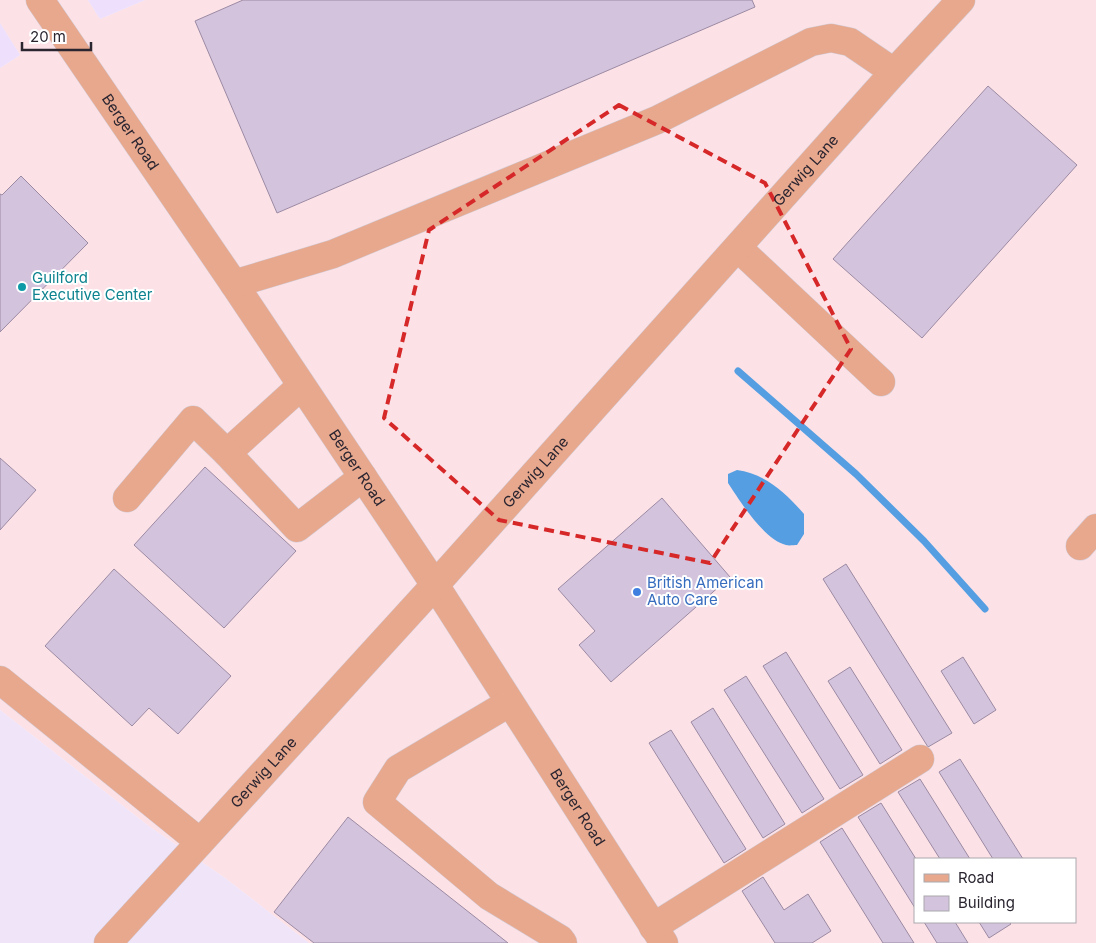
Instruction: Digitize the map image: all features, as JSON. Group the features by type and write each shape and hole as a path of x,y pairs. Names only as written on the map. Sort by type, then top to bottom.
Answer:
{"street":[{"name":"Berger Road","path":"40,0 234,284 435,585 658,935"},
{"name":"Gerwig Lane","path":"108,943 435,585 894,72 961,0"},
{"path":"234,284 333,254 657,120 811,42 831,38 850,42 894,72"},
{"path":"738,248 881,382"},
{"path":"227,453 301,386"},
{"path":"126,498 193,420 227,453 297,528 363,477"},
{"path":"0,680 200,842"},
{"path":"509,703 398,769 377,802 489,896 560,938 563,943"},
{"path":"658,935 920,759"}],"highlighted area":[{"path":"619,105 765,183 851,349 710,563 499,520 384,418 429,230"}],"shaded area":[{"path":"0,0 88,0 100,19 145,0 1096,0 1096,943 309,943 225,878 150,827 0,710 0,68 20,55 0,23"},
{"path":"88,0 145,0 100,19"},
{"path":"0,23 20,55 0,68"},
{"path":"0,710 150,827 225,878 309,943 0,943"}],"water":[{"path":"737,470 766,480 790,499 804,514 804,534 797,545 787,545 778,542 769,536 753,519 728,483 728,474"}],"building":[{"path":"243,0 752,0 755,7 277,213 195,21"},
{"path":"988,86 1077,165 922,338 833,259"},
{"name":"Guilford Executive Center","path":"21,176 88,243 0,332 0,194 2,195"},
{"path":"0,458 36,490 0,530"},
{"path":"205,467 296,551 224,628 134,545"},
{"name":"British American Auto Care","path":"662,498 730,577 611,682 579,645 595,631 558,589"},
{"path":"846,564 952,733 928,747 823,579"},
{"path":"114,569 231,676 178,734 149,708 132,726 45,646"},
{"path":"786,652 863,775 840,789 763,666"},
{"path":"963,657 996,710 974,724 941,671"},
{"path":"850,667 902,750 880,764 828,681"},
{"path":"746,676 824,799 802,813 724,690"},
{"path":"713,708 785,824 763,838 691,722"},
{"path":"671,730 746,849 724,863 649,743"},
{"path":"960,759 1022,858 992,858 939,772"},
{"path":"920,779 969,858 939,858 898,792"},
{"path":"881,803 915,858 914,906 858,817"},
{"path":"348,817 508,943 314,943 274,912"},
{"path":"842,828 914,943 883,943 820,842"},
{"path":"763,877 784,910 808,894 831,931 812,943 775,943 742,891"},
{"path":"925,923 956,923 968,943 937,943"},
{"path":"980,923 1011,924 989,938"}],"waterway":[{"path":"738,371 856,474 924,541 985,609"}],"place":[{"name":"Guilford Executive Center","path":"22,287"},
{"name":"British American Auto Care","path":"637,592"}]}
